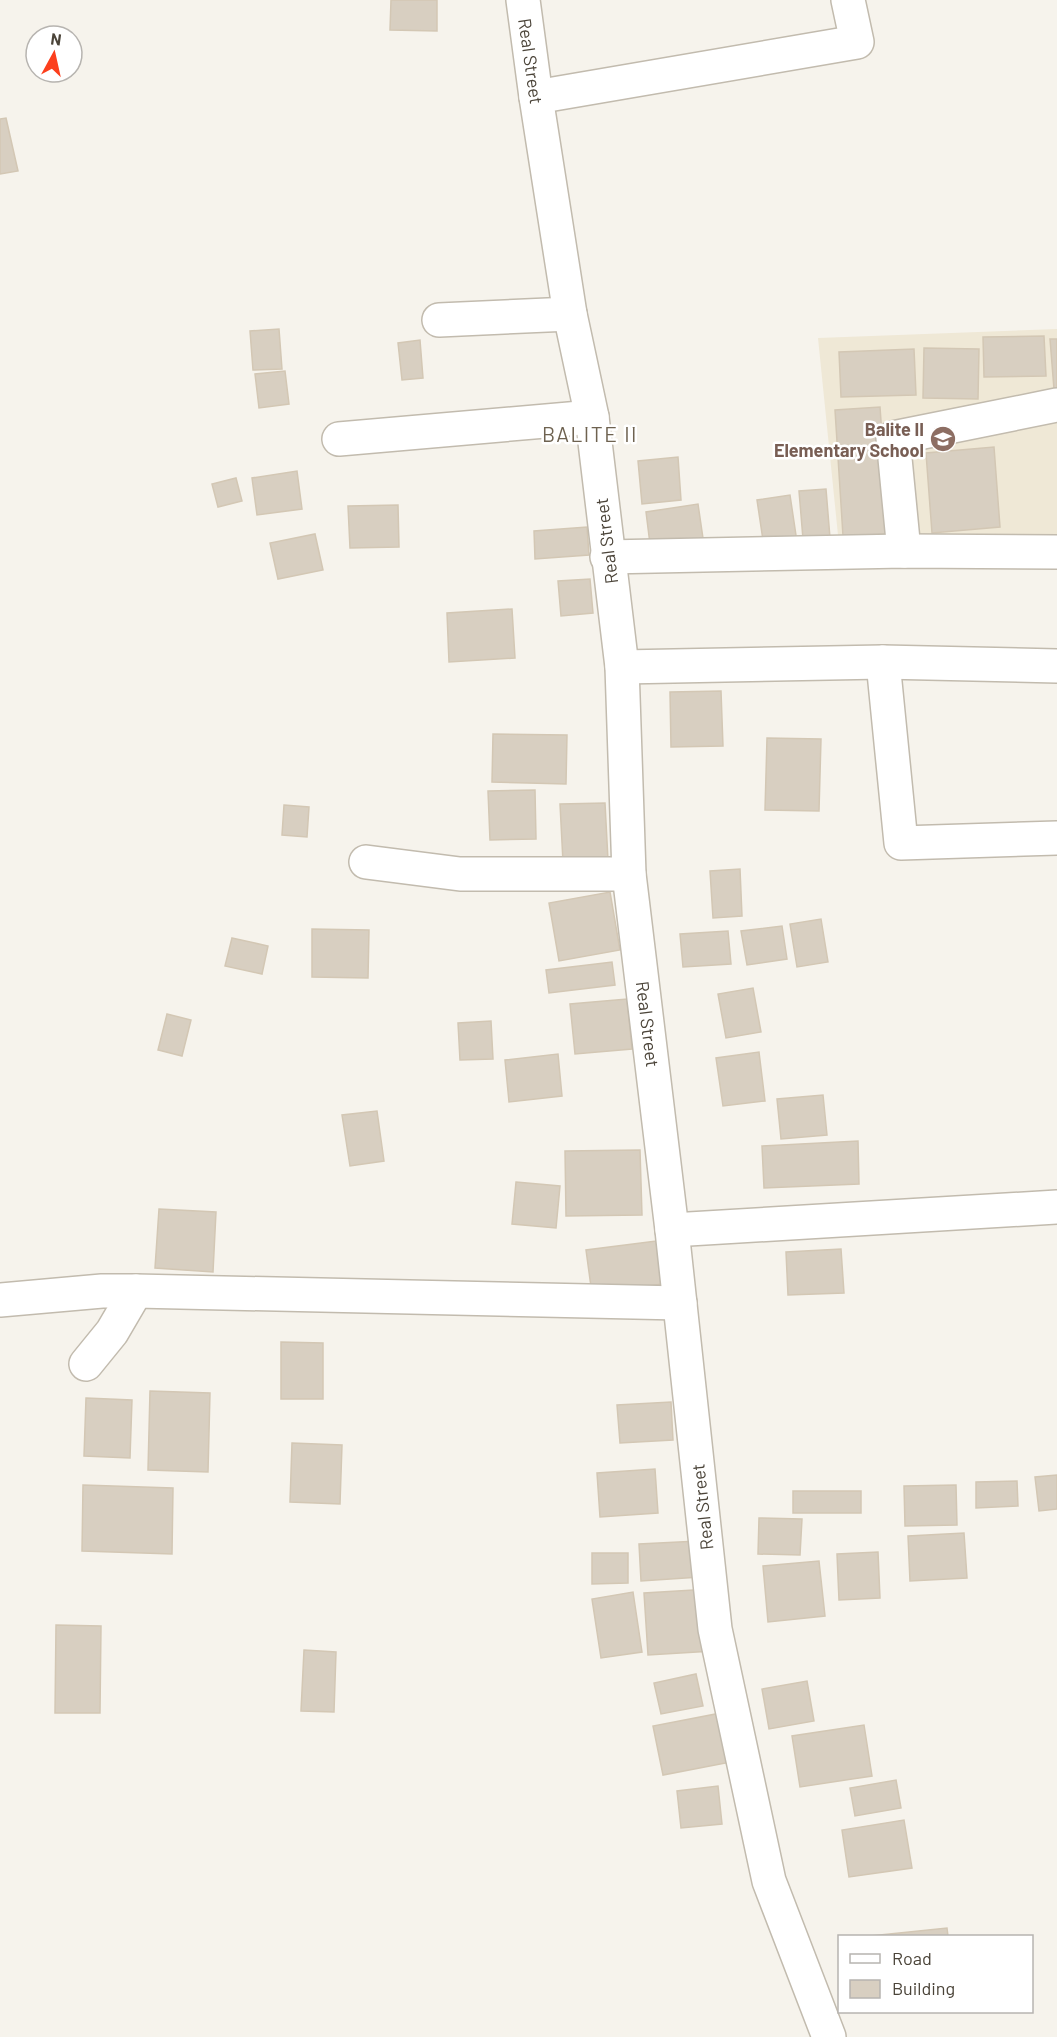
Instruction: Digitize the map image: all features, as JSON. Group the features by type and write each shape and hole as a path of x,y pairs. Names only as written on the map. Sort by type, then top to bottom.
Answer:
{"street":[{"name":"Real Street","path":"523,0 570,315 591,417 622,667 629,874 672,1230 715,1629 770,1881 829,2037"},
{"path":"536,97 857,42 848,0"},
{"path":"439,320 570,315"},
{"path":"904,551 894,438 1057,405"},
{"path":"339,439 591,417"},
{"path":"607,557 904,551 1057,552"},
{"path":"883,662 901,843 1057,838"},
{"path":"622,667 883,662 1057,666"},
{"path":"366,862 460,874 629,874"},
{"path":"672,1230 1057,1207"},
{"path":"0,1300 102,1291 136,1291 680,1303"},
{"path":"86,1364 112,1332 136,1291"}],"shaded area":[{"name":"Balite II Elementary School","path":"1057,329 1057,540 839,545 818,338"}],"building":[{"path":"391,0 437,0 437,31 390,30"},
{"path":"6,118 18,171 0,174 0,119"},
{"path":"279,329 282,369 253,370 250,331"},
{"path":"1044,336 1046,376 984,377 983,337"},
{"path":"1050,339 1057,339 1057,389 1054,389"},
{"path":"420,340 423,378 402,380 398,343"},
{"path":"924,348 979,349 978,399 923,398"},
{"path":"914,349 916,395 841,397 839,352"},
{"path":"285,371 289,404 259,408 255,374"},
{"path":"880,407 889,534 843,536 835,410"},
{"path":"994,447 1000,527 932,533 926,453"},
{"path":"678,457 681,500 642,504 638,461"},
{"path":"297,471 302,509 257,515 252,478"},
{"path":"236,478 242,501 218,507 212,484"},
{"path":"826,489 830,538 803,539 799,491"},
{"path":"790,495 797,542 764,547 757,500"},
{"path":"698,504 704,545 651,552 646,512"},
{"path":"398,505 399,547 350,548 348,506"},
{"path":"587,527 589,555 535,559 534,531"},
{"path":"315,534 323,570 278,579 270,543"},
{"path":"590,579 593,613 561,616 558,581"},
{"path":"512,609 515,658 449,662 447,613"},
{"path":"721,691 723,746 671,747 670,692"},
{"path":"493,734 567,735 566,784 492,782"},
{"path":"767,738 821,739 819,811 765,810"},
{"path":"535,790 536,839 490,840 488,791"},
{"path":"605,803 608,860 563,862 560,804"},
{"path":"284,805 309,807 307,837 282,835"},
{"path":"740,869 742,916 713,918 710,871"},
{"path":"610,892 620,950 559,961 549,903"},
{"path":"821,919 828,962 797,967 790,924"},
{"path":"782,926 787,959 747,965 741,931"},
{"path":"312,929 369,930 368,978 312,977"},
{"path":"728,931 731,964 683,967 680,934"},
{"path":"232,938 268,946 262,974 225,966"},
{"path":"612,962 615,985 549,993 546,970"},
{"path":"753,988 761,1032 726,1038 718,994"},
{"path":"627,999 632,1049 575,1054 570,1004"},
{"path":"167,1014 191,1020 182,1056 158,1050"},
{"path":"491,1021 493,1059 460,1060 458,1023"},
{"path":"759,1052 765,1101 723,1106 716,1058"},
{"path":"558,1054 562,1096 509,1102 505,1060"},
{"path":"823,1095 827,1135 781,1139 777,1099"},
{"path":"377,1111 384,1161 350,1166 342,1115"},
{"path":"858,1141 859,1184 764,1188 762,1146"},
{"path":"640,1150 642,1215 566,1216 565,1151"},
{"path":"516,1182 560,1186 556,1228 512,1224"},
{"path":"159,1209 216,1212 213,1272 155,1268"},
{"path":"656,1241 662,1284 592,1294 586,1250"},
{"path":"841,1249 844,1293 788,1295 786,1252"},
{"path":"281,1342 323,1343 323,1399 281,1399"},
{"path":"150,1391 210,1393 208,1472 148,1470"},
{"path":"86,1398 132,1400 130,1458 84,1456"},
{"path":"671,1402 673,1440 620,1443 617,1405"},
{"path":"292,1443 342,1445 340,1504 290,1502"},
{"path":"655,1469 658,1513 600,1517 597,1473"},
{"path":"1057,1475 1057,1509 1039,1511 1035,1477"},
{"path":"1017,1481 1018,1506 976,1508 976,1482"},
{"path":"83,1485 173,1488 172,1554 82,1551"},
{"path":"956,1485 957,1525 905,1526 904,1486"},
{"path":"793,1491 861,1491 861,1513 793,1513"},
{"path":"759,1518 802,1519 800,1555 758,1554"},
{"path":"964,1533 967,1578 910,1581 908,1536"},
{"path":"698,1541 700,1577 641,1581 639,1544"},
{"path":"878,1552 880,1598 839,1600 837,1554"},
{"path":"592,1553 628,1553 628,1583 592,1584"},
{"path":"819,1561 825,1616 768,1622 763,1566"},
{"path":"710,1589 713,1651 648,1655 644,1593"},
{"path":"633,1592 642,1652 601,1658 592,1599"},
{"path":"56,1625 101,1626 100,1713 55,1713"},
{"path":"304,1650 336,1652 334,1712 301,1711"},
{"path":"696,1674 703,1706 661,1714 654,1683"},
{"path":"807,1681 814,1721 769,1729 762,1689"},
{"path":"721,1713 731,1762 663,1775 653,1726"},
{"path":"864,1725 872,1776 800,1787 792,1736"},
{"path":"896,1780 901,1808 855,1816 850,1788"},
{"path":"718,1786 722,1824 681,1828 677,1791"},
{"path":"904,1820 912,1868 849,1877 842,1830"},
{"path":"947,1928 948,1935 880,1935"}],"place":[{"name":"Balite II Elementary School","path":"943,439"}],"district":[{"name":"BALITE II","path":"590,433"}]}
